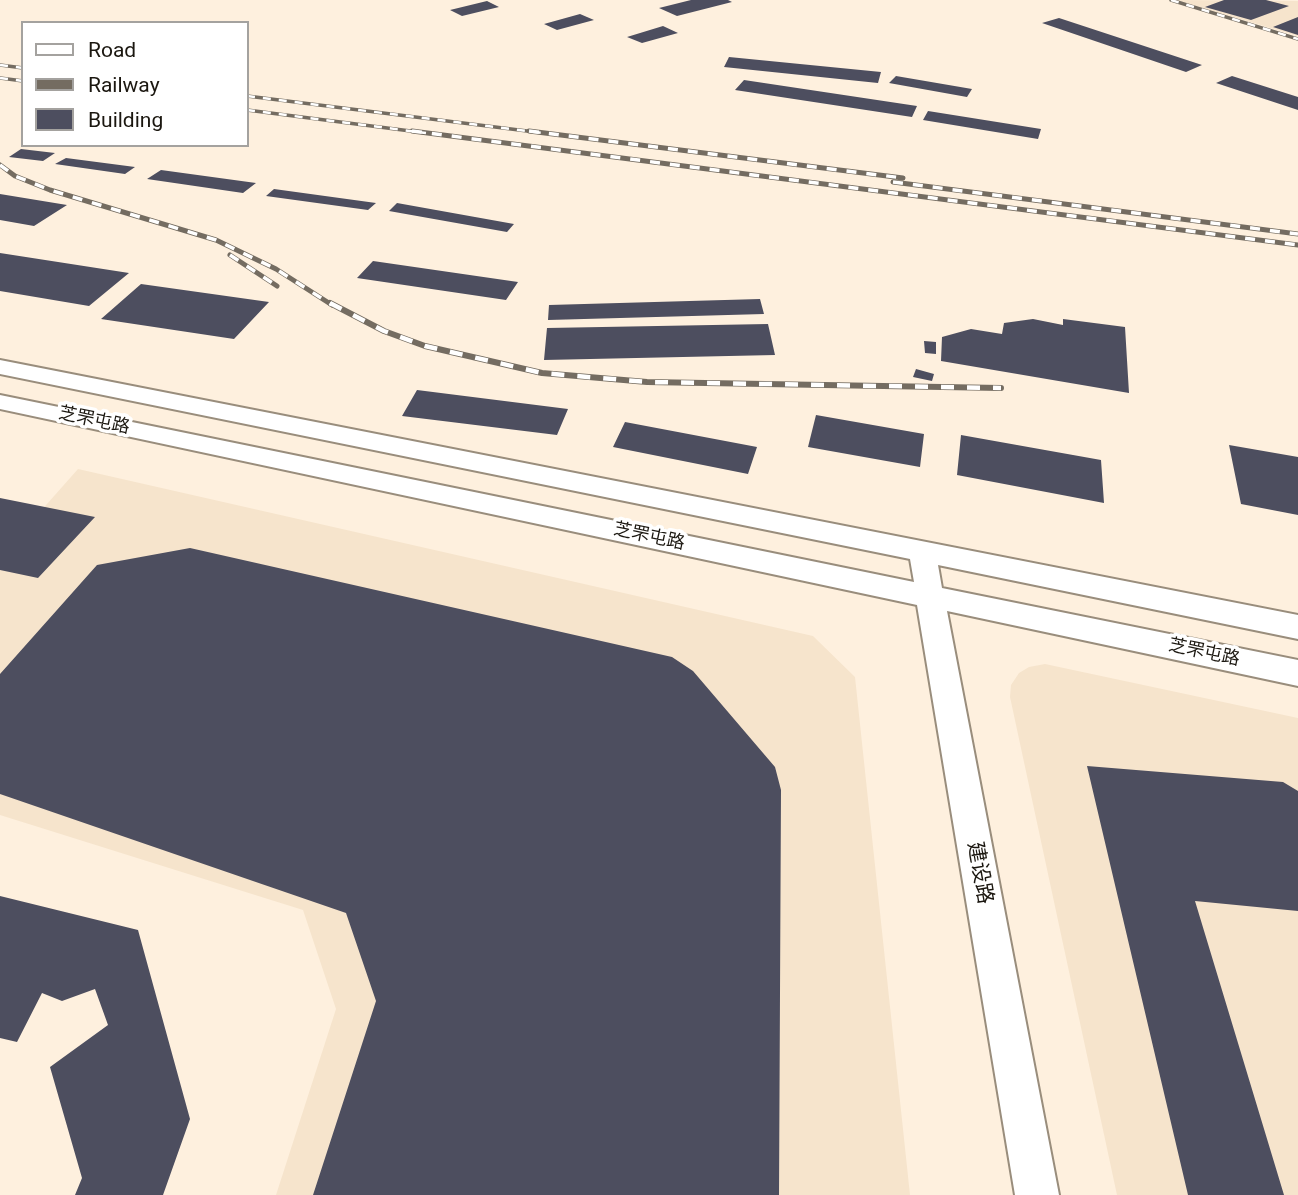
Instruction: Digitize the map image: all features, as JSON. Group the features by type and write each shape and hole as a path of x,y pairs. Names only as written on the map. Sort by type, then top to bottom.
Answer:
{"main road":[{"name":"芝罘屯路","path":"0,367 1298,627"},
{"name":"芝罘屯路","path":"0,402 1298,673"},
{"name":"建设路","path":"922,551 1037,1195"}],"shaded area":[{"path":"1176,0 1298,1 1298,36"},
{"path":"78,469 813,636 855,677 910,1195 276,1195 336,1009 303,910 0,815 0,557"},
{"path":"1045,664 1298,718 1298,1195 1117,1195 1010,697 1011,685 1019,673 1029,667"}],"building":[{"path":"691,0 732,2 677,16 659,8"},
{"path":"1224,0 1266,0 1289,6 1251,20 1205,7"},
{"path":"487,1 499,7 462,16 450,10"},
{"path":"580,14 594,20 557,30 544,24"},
{"path":"1298,17 1298,35 1273,27"},
{"path":"1059,18 1202,65 1186,72 1042,23"},
{"path":"663,26 678,33 642,43 627,37"},
{"path":"729,57 881,72 878,83 724,67"},
{"path":"896,76 972,89 967,97 889,83"},
{"path":"1232,76 1298,97 1298,110 1216,83"},
{"path":"744,80 917,106 912,117 735,90"},
{"path":"928,111 1041,129 1038,139 923,120"},
{"path":"21,149 55,153 43,161 9,157"},
{"path":"66,158 135,167 125,174 55,164"},
{"path":"161,170 256,183 243,193 147,179"},
{"path":"274,189 376,203 368,210 266,196"},
{"path":"0,194 67,205 34,226 0,220"},
{"path":"397,203 514,224 507,232 389,211"},
{"path":"0,253 129,273 89,306 0,291"},
{"path":"373,261 518,282 506,300 357,278"},
{"path":"141,284 269,302 234,339 101,319"},
{"path":"760,299 764,314 548,320 549,305"},
{"path":"1033,319 1063,325 1063,319 1125,327 1129,393 941,361 942,337 971,329 1002,334 1004,323"},
{"path":"768,324 775,355 544,360 547,328"},
{"path":"924,341 936,342 936,354 925,353"},
{"path":"916,369 934,374 932,381 913,377"},
{"path":"417,390 568,409 557,435 402,416"},
{"path":"816,415 924,434 920,467 808,447"},
{"path":"625,422 757,447 748,474 613,447"},
{"path":"961,435 1101,460 1104,503 957,475"},
{"path":"1229,445 1298,457 1298,515 1241,504"},
{"path":"0,498 95,517 38,578 0,570"},
{"path":"190,548 672,657 693,671 775,767 781,790 779,1195 313,1195 376,1001 346,913 0,794 0,674 97,565"},
{"path":"1087,766 1283,782 1298,791 1298,911 1195,901 1284,1195 1188,1195"},
{"path":"0,896 138,930 190,1119 163,1195 75,1195 82,1178 50,1067 108,1025 95,989 62,1001 42,993 17,1042 0,1038"}],"railway":[{"path":"1171,0 1298,39"},
{"path":"0,65 21,68"},
{"path":"0,78 21,81"},
{"path":"248,96 543,133"},
{"path":"248,110 426,133"},
{"path":"412,131 1298,245"},
{"path":"529,131 903,178"},
{"path":"0,165 15,176 50,190 216,240 276,269 332,305"},
{"path":"893,182 1298,234"},
{"path":"230,255 277,286"},
{"path":"330,303 384,331 425,346 542,373 647,382 1001,388"}]}
